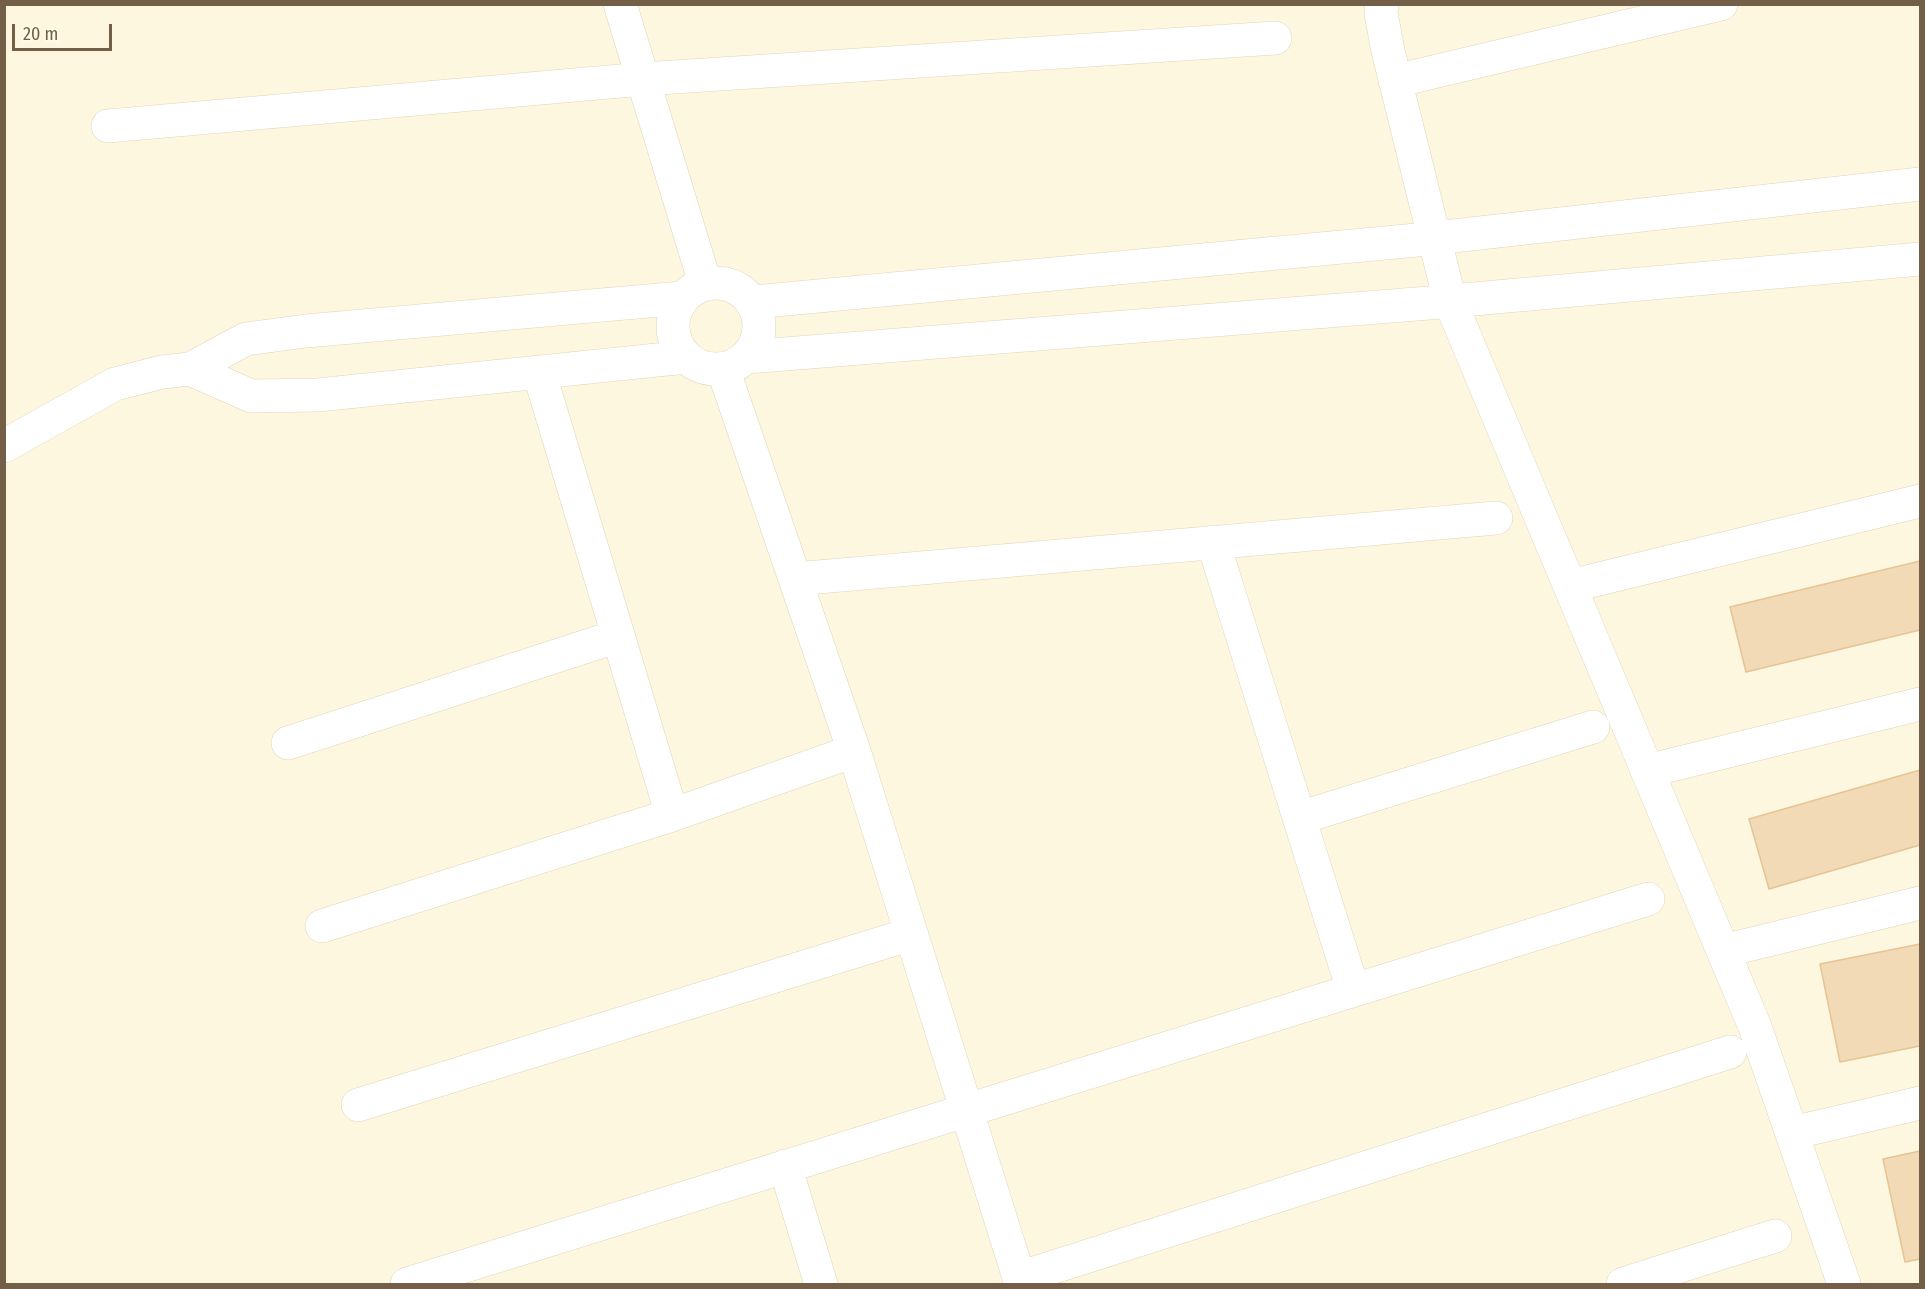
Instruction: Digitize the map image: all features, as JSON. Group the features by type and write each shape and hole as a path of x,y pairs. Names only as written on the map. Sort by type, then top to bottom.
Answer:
{"street":[{"path":"620,4 643,79 694,290"},
{"path":"1382,4 1383,23 1395,81 1450,301 1755,1027 1844,1284"},
{"path":"1395,81 1721,4"},
{"path":"108,126 643,79 1275,38"},
{"path":"754,302 1434,238 1920,184"},
{"path":"694,290 676,309 673,322 674,335 678,347 686,357 697,365 710,369 735,363 1920,259"},
{"path":"4,446 115,384 162,372 190,369 246,339 694,290 719,282 733,285 745,292 754,302 759,316 760,332 756,346 735,363"},
{"path":"190,369 251,396 318,394 686,357"},
{"path":"735,363 795,579 854,752 1020,1281 1730,1052"},
{"path":"539,372 672,815"},
{"path":"1570,586 1920,501"},
{"path":"795,579 1496,518"},
{"path":"1213,542 1353,990"},
{"path":"288,743 618,636"},
{"path":"1647,771 1920,704"},
{"path":"1299,818 1593,727"},
{"path":"322,927 672,815 854,752"},
{"path":"407,1284 1648,899"},
{"path":"1723,951 1920,903"},
{"path":"358,1105 911,934"},
{"path":"1792,1133 1920,1103"},
{"path":"785,1166 821,1284"},
{"path":"1623,1284 1697,1273 1774,1236"}],"building":[{"path":"1920,561 1920,630 1746,672 1730,607"},
{"path":"1920,770 1920,845 1769,889 1749,819"},
{"path":"1920,944 1920,1046 1840,1062 1820,964"},
{"path":"1920,1151 1920,1259 1905,1262 1883,1159"}]}
